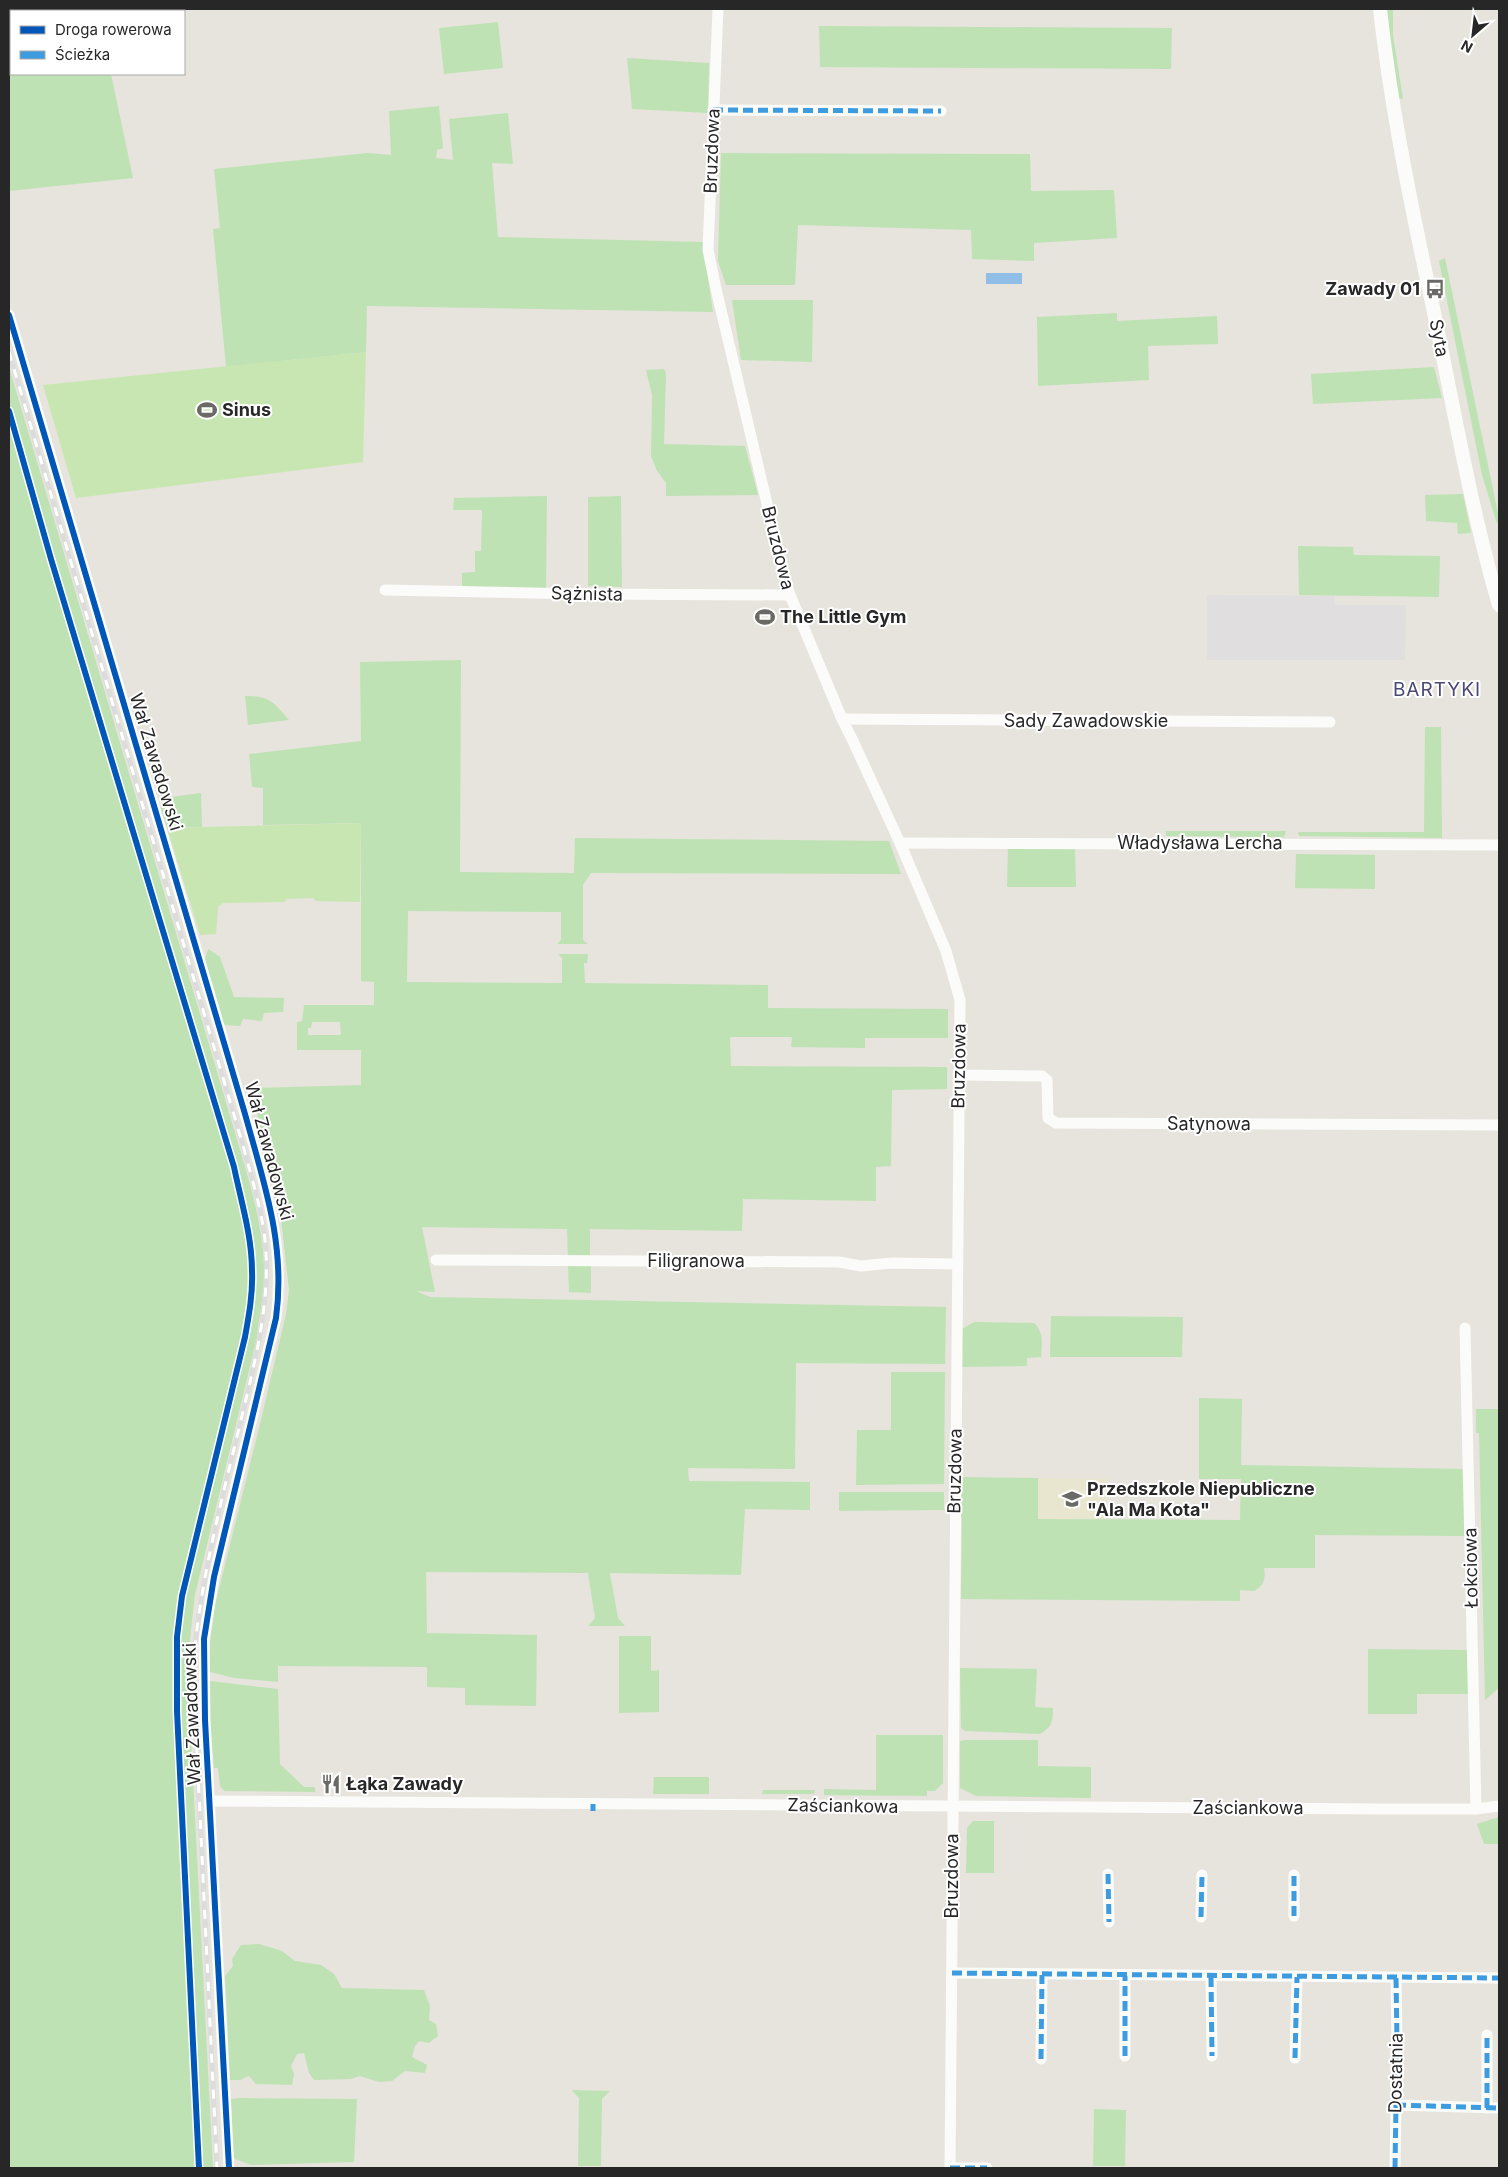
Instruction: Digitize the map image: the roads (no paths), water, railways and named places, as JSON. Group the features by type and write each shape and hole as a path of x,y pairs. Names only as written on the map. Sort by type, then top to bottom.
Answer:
{"street":[{"name":"Bruzdowa","path":"718,9 708,234 711,268 790,595 842,719 854,741 900,843 946,951 958,987 960,1000 956,1264 950,2168"},
{"name":"Syta","path":"1380,9 1387,71 1412,212 1459,443 1488,567 1499,605"},
{"path":"713,110 941,111"},
{"name":"Wał Zawadowski","path":"9,315 246,1117 276,1232 280,1274 276,1318 214,1577 205,1632 203,1684 228,2168"},
{"name":"Sążnista","path":"385,590 790,595"},
{"name":"Sady Zawadowskie","path":"842,719 1330,722"},
{"name":"Władysława Lercha","path":"900,843 1499,845"},
{"name":"Satynowa","path":"958,1075 1042,1076 1047,1080 1048,1118 1056,1123 1499,1125"},
{"name":"Filigranowa","path":"436,1260 840,1262 862,1266 956,1264"},
{"name":"Łokciowa","path":"1465,1328 1476,1809"},
{"name":"Zaściankowa","path":"210,1801 593,1808 1476,1809 1499,1806"},
{"path":"1108,1874 1109,1922"},
{"path":"1201,1918 1202,1875"},
{"path":"1294,1876 1294,1916"},
{"path":"952,1974 1499,1978"},
{"path":"1041,2059 1042,1975"},
{"path":"1125,1976 1125,2056"},
{"path":"1211,1977 1212,2056"},
{"path":"1295,2058 1297,1977"},
{"name":"Dostatnia","path":"1395,2168 1396,1978"},
{"path":"1487,2035 1487,2108"},
{"path":"1396,2105 1499,2108"},
{"path":"950,2168 986,2168"}],"water":[{"path":"986,273 1022,273 1022,284 986,284"}],"railway":[{"path":"9,352 244,1149 258,1200 265,1239 266,1274 263,1316 251,1379 212,1544 200,1606 193,1669 217,2168"}],"place":[{"name":"Zawady 01","path":"1435,289"},
{"name":"Sinus","path":"207,410"},
{"name":"The Little Gym","path":"765,617"},
{"name":"Przedszkole Niepubliczne \"Ala Ma Kota\"","path":"1072,1499"},
{"name":"Łąka Zawady","path":"331,1784"}],"district":[{"name":"BARTYKI","path":"1437,689"}]}
